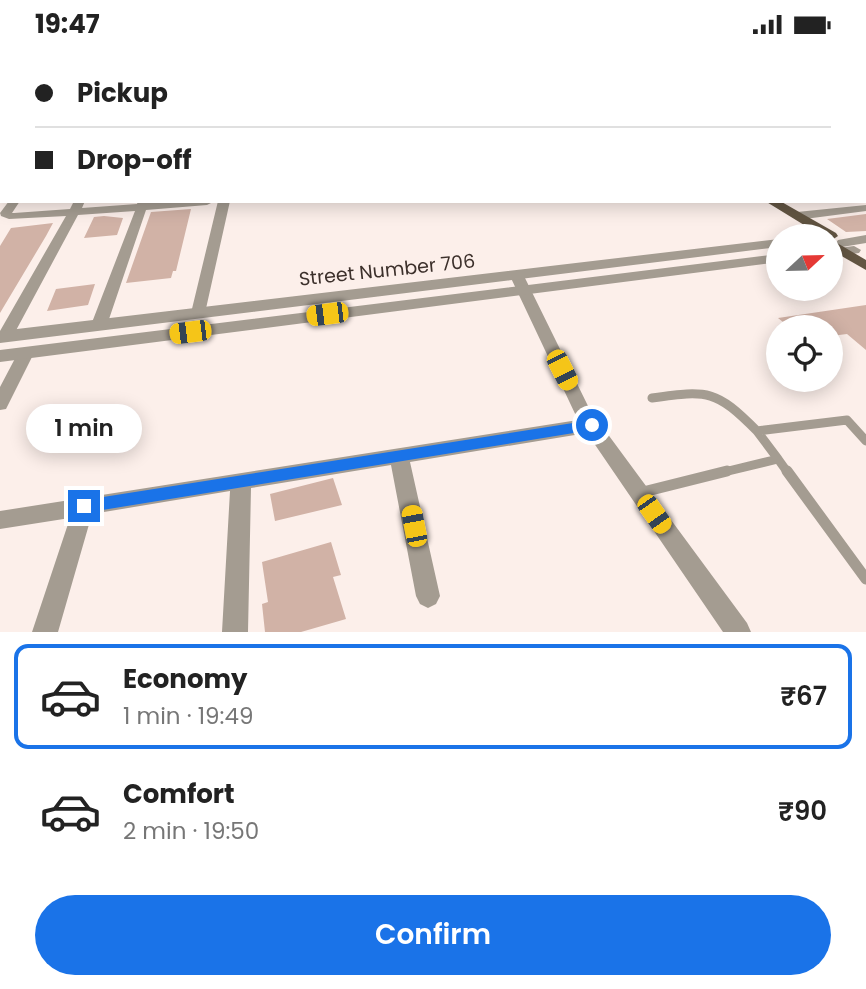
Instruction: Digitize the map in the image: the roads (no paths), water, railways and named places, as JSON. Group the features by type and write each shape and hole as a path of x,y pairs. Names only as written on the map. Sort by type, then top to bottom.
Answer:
{"main road":[{"path":"765,203 799,224"},
{"path":"774,203 809,224"},
{"path":"844,248 866,266"}],"street":[{"path":"635,49 645,49"},
{"path":"13,203 5,213 13,217 77,207 186,203"},
{"path":"198,313 224,203"},
{"path":"99,325 143,205"},
{"path":"2,336 77,207"},
{"path":"797,216 866,208"},
{"path":"844,243 866,239"},
{"name":"Street Number 706","path":"2,336 198,313 520,283 766,245"},
{"path":"0,356 520,283 766,259"},
{"path":"520,283 592,425 738,632"},
{"path":"0,404 26,353"},
{"path":"0,520 592,425"},
{"path":"399,456 428,596"},
{"path":"235,632 241,481"},
{"path":"45,632 84,506"}],"lane":[{"path":"652,398 703,391 726,399 757,431 866,579"},
{"path":"757,431 847,420 866,441"},
{"path":"639,493 778,459"}]}
